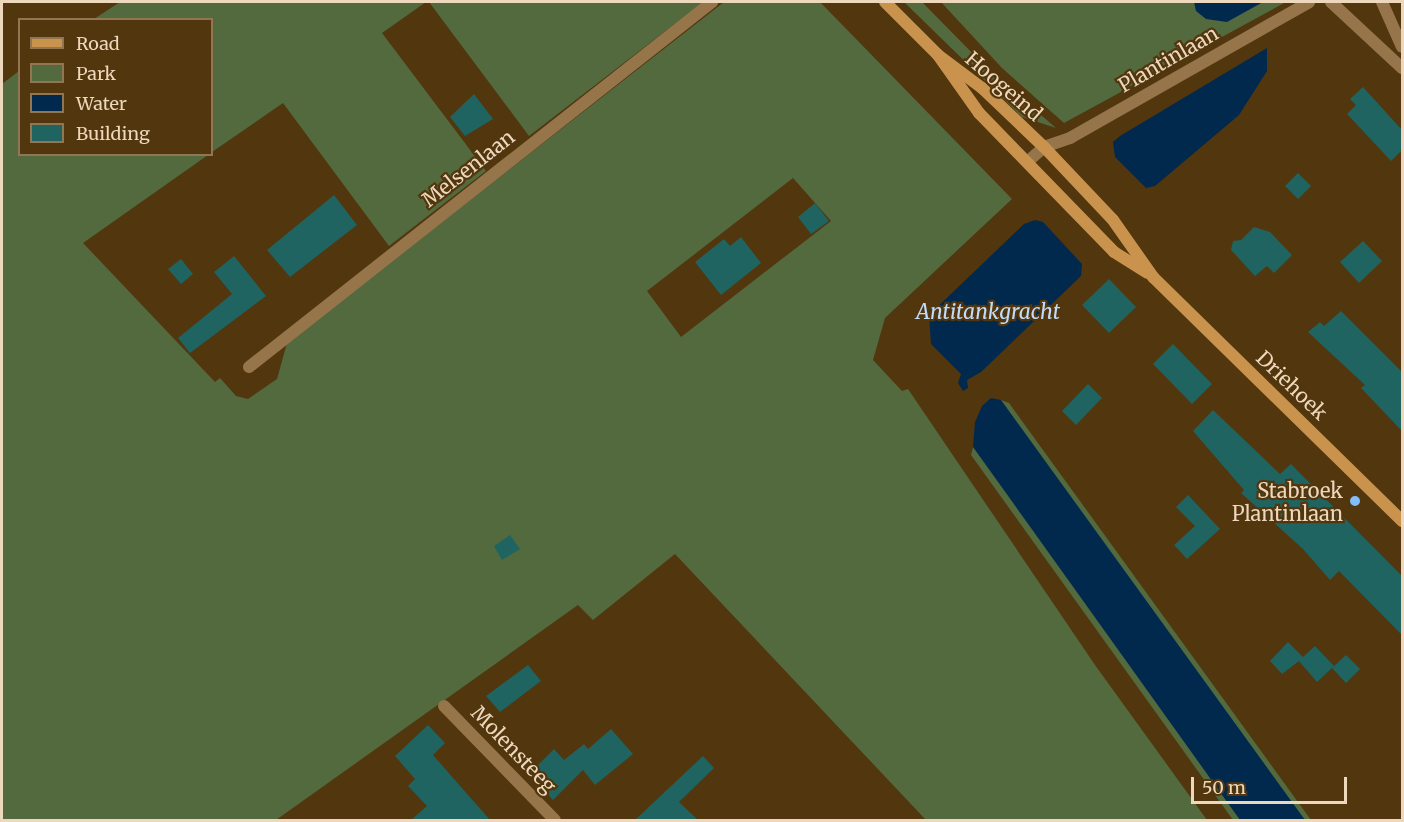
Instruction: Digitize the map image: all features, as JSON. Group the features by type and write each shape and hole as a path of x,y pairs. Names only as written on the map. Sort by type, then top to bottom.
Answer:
{"main road":[{"name":"Hoogeind","path":"885,2 938,56 979,113 1027,162"},
{"name":"Hoogeind","path":"938,56 982,88 1044,147"},
{"name":"Driehoek","path":"1044,147 1107,213 1153,277 1402,521"},
{"name":"Driehoek","path":"1027,162 1114,252 1153,277"}],"street":[{"name":"Melsenlaan","path":"249,367 712,2"},
{"name":"Plantinlaan","path":"1044,147 1070,138 1309,2"},
{"path":"1331,2 1402,68"},
{"path":"1382,2 1402,47"},
{"path":"1027,162 1044,147"},
{"name":"Molensteeg","path":"444,705 555,820"}],"green space":[{"path":"120,2 426,2 382,33 486,171 389,246 283,103 213,151 213,18 96,18"},
{"path":"429,2 703,2 529,136"},
{"path":"724,2 820,2 1012,199 885,318 873,360 902,391 908,389 1095,665 1207,820 926,820 675,554 593,620 578,605 276,820 2,820 2,84 18,72 18,156 207,156 83,243 215,382 220,378 236,396 248,399 277,379 287,343","holes":["793,178 831,221 681,337 647,291"]},
{"path":"904,2 922,2 986,67 1056,128 1022,117"},
{"path":"941,2 1286,2 1064,123 1002,68"},
{"path":"1001,400 1009,403 1311,820 1297,820 1000,409"},
{"path":"973,447 980,449 1247,820 1233,820 971,455"}],"water":[{"path":"1194,2 1263,2 1227,22 1206,19 1196,11"},
{"path":"1267,48 1267,71 1239,115 1155,186 1146,188 1115,157 1113,142 1120,136"},
{"name":"Antitankgracht","path":"1035,220 1043,222 1082,264 1081,276 981,372 967,380 968,388 963,391 958,383 961,374 931,344 929,315 1024,224"},
{"path":"991,398 1001,400 1305,820 1240,820 973,447 975,422 982,406"}],"building":[{"path":"1363,87 1402,130 1402,150 1391,161 1347,114 1356,105 1350,99"},
{"path":"474,94 493,119 465,136 450,117"},
{"path":"1298,173 1311,186 1298,199 1285,186"},
{"path":"334,195 357,225 290,277 267,250"},
{"path":"815,203 829,221 811,234 798,217"},
{"path":"1254,227 1270,232 1292,255 1274,273 1267,266 1255,276 1231,250 1233,241 1241,240"},
{"path":"741,237 761,263 721,295 695,262 724,239 730,246"},
{"path":"1363,241 1382,261 1359,283 1340,262"},
{"path":"234,256 266,296 190,353 178,338 232,294 214,272"},
{"path":"181,259 193,274 181,284 168,269"},
{"path":"1109,279 1136,307 1109,333 1082,305"},
{"path":"1341,311 1402,372 1402,431 1361,388 1365,385 1308,332 1320,322 1324,326"},
{"path":"1173,344 1212,384 1192,404 1153,364"},
{"path":"1088,384 1102,398 1076,425 1062,411"},
{"path":"1213,410 1280,474 1291,464 1402,576 1402,635 1339,571 1330,580 1303,549 1241,493 1244,490 1193,431"},
{"path":"1188,495 1220,529 1187,559 1174,545 1195,526 1176,507"},
{"path":"510,535 520,549 502,560 494,546"},
{"path":"1288,642 1303,657 1315,646 1334,666 1317,682 1299,661 1282,674 1270,661"},
{"path":"1346,655 1360,669 1346,683 1332,668"},
{"path":"528,665 541,681 500,712 486,696"},
{"path":"428,725 445,743 433,755 490,820 411,820 427,806 408,786 415,779 395,756"},
{"path":"611,729 633,754 595,785 583,770 553,800 529,774 554,749 564,760 584,744 588,749"},
{"path":"703,756 714,768 679,802 698,820 635,820"}],"place":[{"name":"Stabroek Plantinlaan","path":"1355,501"}]}
